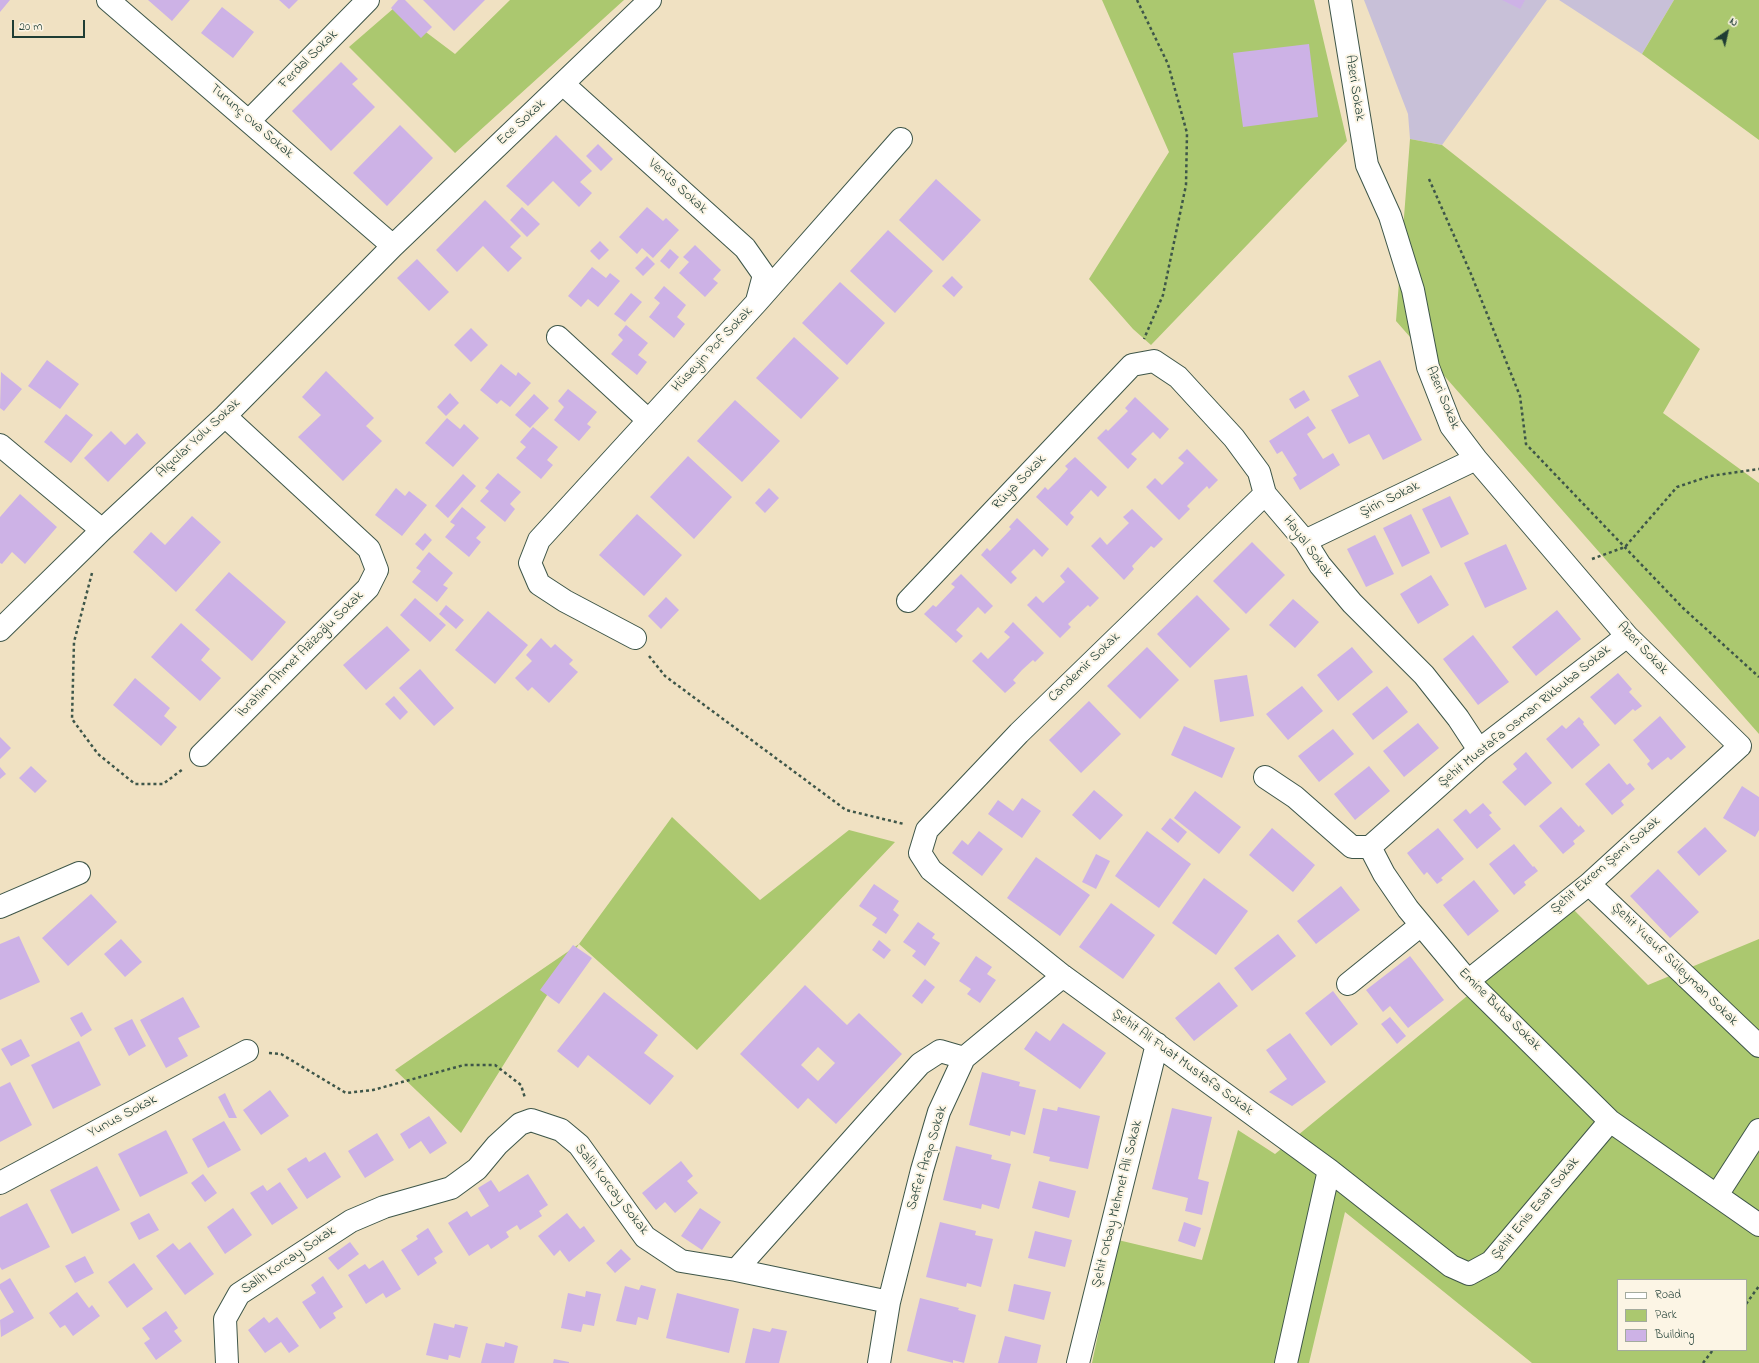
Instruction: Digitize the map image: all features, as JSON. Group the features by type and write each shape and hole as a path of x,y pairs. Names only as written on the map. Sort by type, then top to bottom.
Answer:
{"street":[{"name":"Turunç Ova Sokak","path":"108,0 393,246"},
{"name":"Ferdal Sokak","path":"249,121 368,0"},
{"name":"Ece Sokak","path":"393,246 650,0"},
{"name":"Azeri Sokak","path":"1340,0 1367,165 1390,216 1413,290 1428,367 1451,426 1476,459 1627,636 1740,746"},
{"name":"Venüs Sokak","path":"563,84 745,248 764,275 757,302"},
{"name":"Hüseyin Pof Sokak","path":"634,638 565,601 539,584 530,563 539,540 757,302 901,139"},
{"name":"Alçıcılar Yolu Sokak","path":"0,630 102,530 225,416 393,246"},
{"path":"558,337 648,420"},
{"name":"Hayal Sokak","path":"1132,365 1154,361 1178,377 1234,438 1258,472 1266,494 1305,541 1320,565 1352,603 1424,675 1458,718 1479,750"},
{"name":"Rüya Sokak","path":"908,601 1132,365"},
{"name":"İbrahim Ahmet Azizoğlu Sokak","path":"201,755 368,588 377,570 369,549 225,416"},
{"path":"0,445 102,530"},
{"name":"Şirin Sokak","path":"1305,541 1476,459"},
{"name":"Candemir Sokak","path":"920,853 927,830 1019,733 1266,494"},
{"name":"Şehit Mustafa Osman Rikbuba Sokak","path":"1370,847 1479,750 1627,636"},
{"name":"Şehit Ekrem Şemi Sokak","path":"1468,981 1588,884 1740,746"},
{"path":"1265,777 1295,797 1352,847 1370,847"},
{"name":"Emine Buba Sokak","path":"1370,847 1384,874 1421,925 1468,981 1610,1121 1759,1225"},
{"name":"Şehit Ali Fuat Mustafa Sokak","path":"920,853 931,870 1063,976 1329,1170 1451,1266"},
{"path":"0,907 79,873"},
{"name":"Şehit Yusuf Süleyman Sokak","path":"1588,884 1759,1046"},
{"path":"1348,984 1421,925"},
{"name":"Saffet Arap Sokak","path":"879,1363 889,1302 922,1170 939,1112 964,1058 1063,976"},
{"name":"Şehit Orbay Mehmet Ali Sokak","path":"1078,1363 1157,1044"},
{"name":"Yunus Sokak","path":"0,1183 247,1051"},
{"path":"736,1270 920,1064 940,1051 964,1058"},
{"name":"Salih Korcay Sokak","path":"227,1363 225,1319 239,1294 351,1221 384,1208 451,1188 477,1169 497,1145 520,1124 531,1120 561,1130 579,1146 645,1237 681,1261 736,1270 889,1302"},
{"name":"Şehit Enis Esat Sokak","path":"1451,1266 1469,1274 1491,1262 1610,1121"},
{"path":"1717,1195 1759,1130"},
{"path":"1286,1363 1329,1170"}],"path":[{"path":"1132,365 1163,295 1186,185 1187,133 1168,64 1137,0"},
{"path":"1429,179 1471,274 1520,396 1526,444 1683,608 1759,677"},
{"path":"1569,568 1624,547 1677,487 1710,476 1759,469"},
{"path":"93,571 74,642 72,719 98,754 135,784 163,784 201,755"},
{"path":"634,638 664,676 846,810 927,830"},
{"path":"247,1051 281,1054 346,1093 373,1090 464,1065 495,1065 521,1085 531,1120"},
{"path":"1747,1303 1759,1286"},
{"path":"1703,1363 1712,1351"}],"shaded area":[{"path":"1364,0 1547,0 1442,145 1410,139 1408,114"},
{"path":"1559,0 1674,0 1642,54"}],"green space":[{"path":"510,0 624,0 455,153 349,47 394,8 455,54"},
{"path":"1102,0 1314,0 1347,141 1151,345 1133,329 1089,279 1169,152"},
{"path":"1674,0 1759,0 1759,140 1642,54"},
{"path":"1410,139 1442,145 1700,349 1663,413 1759,483 1759,734 1396,321"},
{"path":"672,817 760,900 849,830 895,842 697,1050 579,944"},
{"path":"1573,909 1648,985 1759,939 1759,1363 1532,1363 1345,1212 1309,1363 1092,1363 1118,1240 1202,1260 1238,1130 1275,1154"},
{"path":"579,944 461,1133 395,1070"}],"building":[{"path":"0,0 10,0 0,12"},
{"path":"148,0 190,0 172,21"},
{"path":"279,0 298,0 289,9"},
{"path":"398,0 405,0 432,27 421,38 391,8"},
{"path":"423,0 485,0 454,31"},
{"path":"1502,0 1525,0 1520,9"},
{"path":"222,7 254,32 233,58 201,33"},
{"path":"1309,44 1318,117 1243,127 1233,53"},
{"path":"341,62 358,79 352,84 375,107 331,151 292,111"},
{"path":"400,125 433,158 387,206 353,173"},
{"path":"556,135 592,171 580,182 592,193 579,207 553,181 528,206 506,186"},
{"path":"598,144 613,159 601,171 586,156"},
{"path":"936,179 981,220 943,261 899,220"},
{"path":"485,200 521,236 510,247 522,258 508,272 483,246 457,272 436,250"},
{"path":"522,207 540,224 527,237 510,220"},
{"path":"647,207 663,221 666,218 679,230 653,258 642,248 637,254 619,237"},
{"path":"888,230 933,271 895,313 850,271"},
{"path":"600,241 609,250 599,260 590,251"},
{"path":"695,245 721,270 713,279 718,283 705,297 679,273 689,262 683,257"},
{"path":"670,249 679,257 669,269 660,261"},
{"path":"647,256 655,264 643,276 635,268"},
{"path":"417,259 449,292 429,311 397,278"},
{"path":"592,267 606,278 610,273 620,281 598,307 588,299 581,307 568,296"},
{"path":"952,276 963,287 954,297 942,286"},
{"path":"840,282 885,323 847,365 802,323"},
{"path":"664,286 686,305 677,317 685,324 674,338 649,317 660,303 654,298"},
{"path":"631,293 642,302 625,322 614,314"},
{"path":"626,325 648,343 638,355 647,362 637,375 611,354 623,340 618,335"},
{"path":"471,328 488,345 471,362 454,345"},
{"path":"794,337 839,378 801,419 756,378"},
{"path":"47,360 79,384 60,409 28,386"},
{"path":"1380,360 1422,440 1383,460 1369,434 1349,444 1331,410 1359,396 1348,376"},
{"path":"501,364 516,376 518,372 531,383 510,407 501,400 497,404 480,390"},
{"path":"326,371 374,418 366,426 382,441 343,481 298,437 321,415 302,397"},
{"path":"1,372 22,389 4,411 0,408"},
{"path":"568,389 597,412 587,424 591,427 579,441 554,420 564,407 558,401"},
{"path":"1304,390 1310,400 1295,409 1289,399"},
{"path":"450,393 459,403 446,416 437,407"},
{"path":"534,394 549,408 530,428 515,415"},
{"path":"1135,397 1169,429 1160,439 1153,432 1131,454 1137,459 1128,469 1097,438 1106,429 1108,431 1128,411 1125,408"},
{"path":"735,400 780,441 742,482 697,441"},
{"path":"66,414 93,435 71,463 44,442"},
{"path":"1308,416 1316,428 1307,434 1323,459 1333,453 1340,465 1300,490 1293,478 1297,475 1282,451 1277,454 1269,441"},
{"path":"447,418 460,429 464,424 479,438 453,467 425,443"},
{"path":"533,427 558,447 547,460 553,465 541,479 516,458 526,447 520,442"},
{"path":"111,431 125,445 137,433 146,443 108,482 84,458"},
{"path":"1187,449 1218,480 1209,489 1207,486 1187,506 1190,509 1179,520 1146,487 1155,478 1162,485 1184,463 1178,458"},
{"path":"688,456 732,497 694,539 650,497"},
{"path":"1075,457 1107,487 1098,497 1091,490 1070,513 1074,517 1067,526 1036,497 1045,487 1048,490 1060,478 1068,469 1065,466"},
{"path":"498,473 521,492 510,504 515,509 505,522 480,501 489,491 485,488"},
{"path":"463,474 476,486 448,518 435,506"},
{"path":"396,488 405,496 409,491 427,505 402,536 375,515"},
{"path":"769,488 779,498 765,513 755,503"},
{"path":"20,494 57,527 25,564 12,552 2,564 0,563 0,517"},
{"path":"1450,496 1469,534 1441,548 1422,509"},
{"path":"462,507 486,527 476,538 481,542 469,557 445,537 455,525 450,522"},
{"path":"1132,509 1163,539 1154,548 1151,546 1132,566 1134,569 1124,580 1091,546 1100,537 1107,545 1129,523 1123,517"},
{"path":"637,514 682,555 644,596 599,555"},
{"path":"1411,514 1430,553 1402,567 1383,528"},
{"path":"192,516 221,542 176,592 133,552 151,532 165,545"},
{"path":"1017,518 1049,549 1042,557 1034,549 1011,572 1017,578 1011,584 981,555 987,548 990,551 1011,529 1009,527"},
{"path":"425,533 432,540 423,551 415,544"},
{"path":"1375,535 1394,574 1366,587 1347,549"},
{"path":"1252,542 1285,575 1246,614 1213,581"},
{"path":"1506,544 1527,589 1485,608 1464,563"},
{"path":"429,552 453,573 443,585 448,588 437,602 412,582 421,571 416,568"},
{"path":"1068,567 1099,598 1090,607 1088,605 1068,624 1071,627 1060,638 1027,605 1036,596 1043,603 1065,582 1060,576"},
{"path":"229,572 286,622 252,661 195,610"},
{"path":"961,574 993,606 985,614 978,607 956,630 963,636 956,643 924,614 933,605 936,607 955,587 951,584"},
{"path":"1431,575 1449,605 1418,624 1400,594"},
{"path":"1197,595 1230,629 1190,668 1157,634"},
{"path":"666,597 679,610 661,629 648,616"},
{"path":"415,598 446,625 430,642 400,615"},
{"path":"1293,599 1319,622 1295,648 1269,625"},
{"path":"446,605 464,620 456,629 439,614"},
{"path":"1557,610 1581,639 1536,676 1512,647"},
{"path":"488,611 528,645 495,684 455,650"},
{"path":"1013,622 1044,653 1035,662 1033,660 1022,670 1013,680 1016,683 1005,693 972,661 981,652 988,659 1010,637 1004,632"},
{"path":"181,623 210,649 201,660 221,678 200,701 151,657"},
{"path":"387,626 410,650 366,690 343,665"},
{"path":"1473,635 1509,682 1478,705 1443,659"},
{"path":"541,638 551,648 555,644 573,660 569,664 578,672 549,703 532,687 528,691 515,678 532,661 526,655"},
{"path":"1147,647 1179,680 1140,719 1107,686"},
{"path":"1352,647 1373,672 1338,701 1317,675"},
{"path":"420,669 454,708 434,726 399,688"},
{"path":"1618,673 1632,689 1629,692 1642,706 1635,711 1633,709 1615,725 1590,697"},
{"path":"1247,675 1254,716 1220,722 1214,680"},
{"path":"135,678 170,708 164,716 177,727 161,746 113,705"},
{"path":"1302,686 1323,711 1288,740 1266,714"},
{"path":"1387,686 1408,712 1373,740 1352,714"},
{"path":"394,696 408,712 400,720 385,704"},
{"path":"1089,701 1121,734 1081,773 1049,740"},
{"path":"1660,716 1686,747 1671,760 1668,757 1652,770 1647,764 1650,761 1633,740"},
{"path":"1579,717 1600,745 1572,769 1546,739 1562,725 1566,729"},
{"path":"1418,723 1439,748 1404,777 1383,751"},
{"path":"1184,726 1235,748 1222,778 1171,755"},
{"path":"1333,729 1354,754 1319,782 1298,756"},
{"path":"0,737 11,748 0,759"},
{"path":"1526,752 1552,783 1525,806 1502,782 1517,769 1513,764"},
{"path":"1609,763 1627,785 1630,783 1635,789 1621,801 1624,805 1612,815 1585,784"},
{"path":"31,766 47,781 35,793 19,778"},
{"path":"1369,766 1390,791 1355,820 1334,794"},
{"path":"0,767 6,774 0,779"},
{"path":"1742,786 1759,797 1759,830 1755,837 1723,818"},
{"path":"1094,790 1123,815 1100,840 1072,815"},
{"path":"1195,791 1241,827 1219,854 1174,818"},
{"path":"1022,798 1041,811 1022,838 988,814 998,800 1013,811"},
{"path":"1483,803 1492,813 1489,815 1501,829 1477,849 1453,820 1466,809 1470,814"},
{"path":"1561,807 1579,827 1580,825 1585,831 1573,841 1575,844 1563,854 1539,826"},
{"path":"1170,818 1187,832 1178,843 1161,829"},
{"path":"1705,827 1727,851 1699,876 1677,852"},
{"path":"1272,828 1315,865 1293,892 1249,855"},
{"path":"1438,828 1464,859 1441,878 1443,880 1437,884 1427,872 1424,875 1407,853"},
{"path":"979,831 1003,849 982,876 952,853 962,840 968,845"},
{"path":"1147,831 1191,864 1159,908 1115,876"},
{"path":"1514,844 1538,871 1524,882 1526,885 1514,895 1489,864"},
{"path":"1096,854 1110,861 1096,889 1082,882"},
{"path":"1036,857 1090,895 1060,936 1007,898"},
{"path":"1658,869 1699,912 1670,938 1630,896"},
{"path":"1204,878 1248,911 1216,955 1172,923"},
{"path":"1474,880 1499,911 1468,936 1443,905"},
{"path":"874,884 899,901 893,910 899,915 886,934 872,925 877,918 859,906"},
{"path":"1341,886 1360,910 1316,944 1297,921"},
{"path":"91,894 117,922 68,966 42,938"},
{"path":"1111,903 1155,935 1123,979 1079,947"},
{"path":"918,922 935,934 932,938 940,943 925,966 912,956 916,951 903,942"},
{"path":"1278,934 1296,956 1252,991 1234,968"},
{"path":"19,936 40,982 0,1000 0,944"},
{"path":"121,939 142,962 125,977 104,954"},
{"path":"879,940 891,950 884,959 872,950"},
{"path":"573,945 592,958 559,1004 540,990"},
{"path":"976,956 992,967 987,974 996,980 980,1003 967,994 971,989 959,981"},
{"path":"1410,956 1444,1000 1408,1028 1390,1006 1383,1012 1366,990"},
{"path":"925,979 935,987 922,1004 912,996"},
{"path":"1219,982 1238,1006 1194,1041 1175,1018"},
{"path":"805,985 847,1025 859,1013 902,1054 836,1124 808,1098 798,1109 740,1054","holes":["818,1047 835,1063 818,1081 801,1065"]},
{"path":"1333,991 1358,1024 1331,1046 1305,1013"},
{"path":"604,992 658,1035 644,1053 674,1076 650,1105 588,1055 578,1068 557,1051"},
{"path":"183,997 200,1027 178,1038 188,1056 166,1068 140,1020"},
{"path":"82,1012 92,1030 81,1037 70,1018"},
{"path":"1390,1017 1406,1036 1397,1044 1381,1024"},
{"path":"132,1019 146,1046 129,1056 114,1028"},
{"path":"1063,1023 1106,1053 1080,1089 1024,1049 1036,1031 1050,1041"},
{"path":"1290,1033 1326,1082 1292,1106 1269,1092 1287,1079 1266,1050"},
{"path":"21,1039 30,1056 11,1066 1,1049"},
{"path":"79,1041 101,1085 53,1109 31,1065"},
{"path":"982,1072 1020,1082 1019,1086 1036,1090 1025,1135 1011,1131 1010,1136 969,1125"},
{"path":"10,1082 32,1125 0,1142 0,1087"},
{"path":"270,1090 289,1116 261,1135 243,1110"},
{"path":"225,1093 237,1118 229,1118 218,1097"},
{"path":"1058,1107 1100,1116 1088,1169 1049,1161 1050,1157 1033,1153 1043,1108 1057,1111"},
{"path":"1172,1108 1212,1117 1198,1179 1209,1182 1202,1215 1185,1211 1188,1198 1152,1189"},
{"path":"429,1116 447,1143 430,1154 421,1141 409,1149 400,1134"},
{"path":"224,1121 241,1150 208,1168 192,1139"},
{"path":"166,1130 188,1173 140,1197 118,1154"},
{"path":"377,1133 394,1160 365,1178 348,1151"},
{"path":"956,1146 992,1155 991,1159 1011,1164 999,1209 982,1204 981,1209 943,1200"},
{"path":"325,1152 341,1177 307,1199 287,1169 306,1157 309,1162"},
{"path":"681,1161 693,1176 687,1181 698,1193 675,1213 665,1202 656,1210 642,1193"},
{"path":"97,1166 120,1210 72,1234 50,1190"},
{"path":"203,1174 217,1193 205,1202 191,1183"},
{"path":"528,1174 548,1205 539,1211 542,1216 520,1230 517,1225 506,1232 509,1237 491,1249 488,1244 469,1256 448,1223 467,1211 471,1217 489,1206 478,1188 491,1180 499,1192"},
{"path":"1039,1181 1076,1191 1069,1218 1032,1208"},
{"path":"280,1182 298,1208 272,1225 250,1193 263,1185 267,1191"},
{"path":"27,1203 50,1247 2,1270 0,1267 0,1217"},
{"path":"233,1208 252,1235 225,1254 207,1227"},
{"path":"700,1208 721,1222 702,1250 681,1236"},
{"path":"149,1213 159,1230 139,1240 130,1223"},
{"path":"567,1213 580,1229 584,1226 595,1241 569,1262 560,1250 554,1256 538,1236"},
{"path":"940,1222 976,1231 975,1235 993,1239 981,1287 967,1283 966,1287 926,1277"},
{"path":"1184,1222 1201,1228 1195,1247 1178,1241"},
{"path":"428,1228 443,1252 434,1258 437,1263 418,1276 401,1250 418,1239 416,1236"},
{"path":"1035,1231 1072,1240 1065,1267 1028,1258"},
{"path":"190,1242 214,1274 185,1295 156,1256 173,1243 179,1250"},
{"path":"350,1242 359,1254 338,1270 328,1258"},
{"path":"621,1249 631,1259 615,1273 606,1263"},
{"path":"85,1256 94,1273 75,1283 65,1266"},
{"path":"383,1260 401,1289 386,1298 383,1293 366,1304 348,1275 365,1264 369,1269"},
{"path":"134,1263 153,1289 127,1308 108,1282"},
{"path":"323,1276 343,1307 333,1313 336,1318 320,1329 302,1302 316,1293 311,1285"},
{"path":"10,1278 34,1318 1,1337 0,1320 14,1312 0,1289 0,1284"},
{"path":"1014,1284 1051,1292 1044,1320 1008,1311"},
{"path":"641,1285 656,1289 648,1320 638,1317 636,1325 616,1321 625,1286 639,1290"},
{"path":"586,1291 601,1294 594,1326 583,1324 581,1332 561,1328 568,1293 585,1297"},
{"path":"77,1292 89,1308 92,1305 100,1316 73,1336 65,1325 60,1328 49,1313"},
{"path":"677,1293 739,1309 729,1353 666,1338"},
{"path":"920,1298 959,1308 958,1310 976,1315 964,1363 953,1360 953,1363 907,1351"},
{"path":"166,1311 178,1328 174,1331 182,1341 156,1360 144,1343 150,1339 142,1328"},
{"path":"264,1317 269,1323 277,1317 299,1346 289,1353 281,1342 265,1353 248,1330"},
{"path":"434,1323 454,1328 455,1324 468,1327 460,1358 449,1355 448,1360 426,1355"},
{"path":"753,1328 770,1332 772,1328 787,1331 779,1363 745,1363"},
{"path":"1005,1336 1041,1345 1037,1363 998,1363"},
{"path":"505,1342 518,1346 514,1363 481,1363 486,1343 504,1347"},
{"path":"554,1359 569,1362 569,1363 553,1363"}]}
